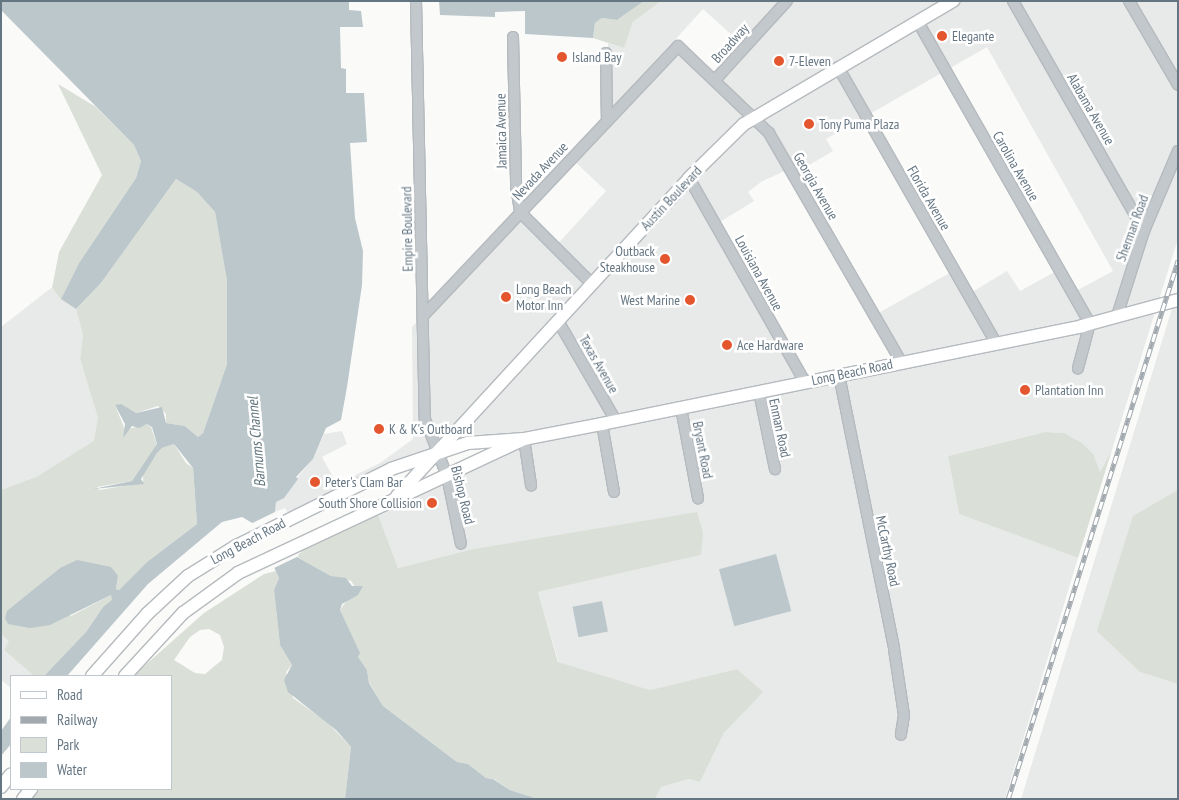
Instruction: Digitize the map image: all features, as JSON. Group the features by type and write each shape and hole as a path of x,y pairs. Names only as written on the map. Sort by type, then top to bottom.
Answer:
{"main road":[{"name":"Austin Boulevard","path":"436,454 689,178 753,117 953,1"},
{"name":"Long Beach Road","path":"93,675 168,594 212,560 248,539 391,469 468,443 524,439 602,424 1090,323 1178,300"},
{"name":"Long Beach Road","path":"126,675 183,613 215,588 259,562 524,439"},
{"name":"Long Beach Road","path":"398,496 436,454"},
{"path":"1,787 10,775"}],"street":[{"name":"Empire Boulevard","path":"416,1 425,419 436,454"},
{"name":"Broadway","path":"715,80 787,1"},
{"name":"Alabama Avenue","path":"1013,1 1144,231"},
{"path":"1129,1 1178,85"},
{"name":"Carolina Avenue","path":"918,22 1090,323"},
{"name":"Jamaica Avenue","path":"513,37 516,186 520,212"},
{"name":"Nevada Avenue","path":"423,316 678,46"},
{"name":"Georgia Avenue","path":"678,46 769,132 901,362"},
{"path":"606,53 607,121"},
{"name":"Florida Avenue","path":"838,67 996,343"},
{"name":"Sherman Road","path":"1117,316 1144,231 1178,151"},
{"name":"Louisiana Avenue","path":"689,178 804,382"},
{"path":"520,212 592,284"},
{"name":"Texas Avenue","path":"558,321 616,421"},
{"path":"1078,368 1090,323"},
{"name":"McCarthy Road","path":"839,374 893,642 904,715 901,734"},
{"name":"Enman Road","path":"758,392 775,469"},
{"name":"Bryant Road","path":"681,408 698,498"},
{"path":"602,424 614,492"},
{"path":"524,439 531,485"},
{"name":"Bishop Road","path":"436,454 447,476 461,544"}],"shaded area":[{"path":"661,1 1178,1 1178,239 1112,450 1100,472 1064,433 1045,432 948,456 959,514 1078,558 1005,799 655,799 661,787 689,779 700,782 724,733 762,692 737,669 650,690 559,663 538,592 701,555 525,541 473,549 398,568 376,509 523,439 466,445 289,514 285,508 275,512 276,502 313,459 324,434 342,431 347,444 322,457 337,484 380,463 413,439 412,327 521,215 555,247 606,191 571,158 607,119 608,43 624,48 633,22","holes":["703,9 744,46 714,78 674,41","987,47 1113,271 1076,291 1060,269 1020,291 1007,271 967,295 953,271 875,315 897,362 803,382 715,225 754,201 748,192 761,182 791,168 794,174 833,151 826,139"]},
{"path":"51,288 76,309 83,335 80,359 98,418 97,433 94,441 75,456 38,476 1,490 1,327"},
{"path":"1178,300 1178,490 1140,672 1178,684 1178,799 1021,799 1174,302"},
{"path":"1,634 10,641 4,650 33,675 10,675 10,687 1,680"}],"green space":[{"path":"644,1 661,1 633,22 624,48 593,38 595,23 602,18 617,20"},
{"path":"58,84 96,107 134,145 141,161 136,178 79,263 61,299 52,288 59,252 102,175"},
{"path":"176,179 197,192 215,212 227,281 227,364 203,433 198,437 185,426 166,423 166,414 158,406 136,413 115,405 125,430 147,424 151,427 157,445 132,481 97,487 99,490 143,483 143,474 157,453 162,448 174,444 186,463 193,468 197,524 147,562 119,590 116,589 118,576 60,568 36,588 71,616 111,595 113,600 103,607 86,632 45,675 33,675 4,650 9,641 1,634 1,490 38,476 94,441 98,418 80,359 83,335 76,309 101,283"},
{"path":"1045,432 1064,433 1082,443 1093,454 1100,472 1112,450 1078,558 959,514 948,456"},
{"path":"1178,490 1178,684 1140,672 1097,631 1133,516"},
{"path":"376,509 398,568 473,549 697,512 703,533 701,555 538,592 558,662 650,690 737,669 763,692 724,733 700,782 689,779 661,787 655,799 538,799 510,790 494,779 486,778 468,764 457,762 383,706 369,682 367,670 358,657 340,610 347,600 352,598 355,587 351,581 331,576 295,556 302,552 300,545"},
{"path":"276,571 279,578 274,590 280,645 292,665 286,672 293,698 327,722 351,747 345,799 31,799 38,790 172,790 172,675 134,675 204,613 264,574","holes":["209,629 220,635 224,647 222,660 205,674 195,673 174,660 190,637 200,630"]}],"water":[{"name":"Barnums Channel","path":"1,1 349,1 349,10 361,11 363,27 340,27 341,68 346,69 346,93 364,93 367,142 350,143 355,218 363,251 362,285 347,387 341,420 326,428 313,459 296,477 298,479 284,498 276,502 275,512 295,556 331,576 346,578 352,586 363,586 358,595 342,604 340,610 360,653 358,657 367,670 369,683 383,706 457,762 468,764 486,778 493,779 510,790 538,799 345,799 351,747 336,730 288,692 284,680 292,665 280,645 274,590 279,578 254,524 242,517 222,522 148,584 68,675 45,675 86,632 103,607 112,600 111,595 50,625 30,628 8,624 5,618 7,611 60,568 77,560 111,567 118,576 116,589 119,590 147,562 197,524 193,468 174,444 162,448 157,453 141,479 144,484 93,489 132,481 157,444 152,427 147,424 139,428 132,426 123,438 125,424 115,405 121,404 136,413 162,407 166,423 185,426 198,437 203,433 227,364 227,281 215,212 197,192 176,179 101,283 76,309 61,299 79,263 136,178 141,161 134,145 1,10"},
{"path":"439,1 644,1 617,20 602,18 595,23 593,38 525,34 525,11 495,12 495,17 440,15"},
{"path":"776,554 791,611 734,626 719,569"},
{"path":"602,601 608,631 578,637 573,607"},
{"path":"10,718 10,745 1,756 1,731"}],"pier":[{"path":"277,511 299,556 271,570 249,525"}],"railway":[{"path":"1008,799 1178,260"}],"place":[{"name":"Elegante","path":"942,36"},
{"name":"Island Bay","path":"562,57"},
{"name":"7-Eleven","path":"779,61"},
{"name":"Tony Puma Plaza","path":"809,124"},
{"name":"Outback Steakhouse","path":"665,259"},
{"name":"Long Beach Motor Inn","path":"506,297"},
{"name":"West Marine","path":"690,300"},
{"name":"Ace Hardware","path":"727,345"},
{"name":"Plantation Inn","path":"1025,390"},
{"name":"K & K's Outboard","path":"379,429"},
{"name":"Peter's Clam Bar","path":"315,482"},
{"name":"South Shore Collision","path":"432,503"}]}
